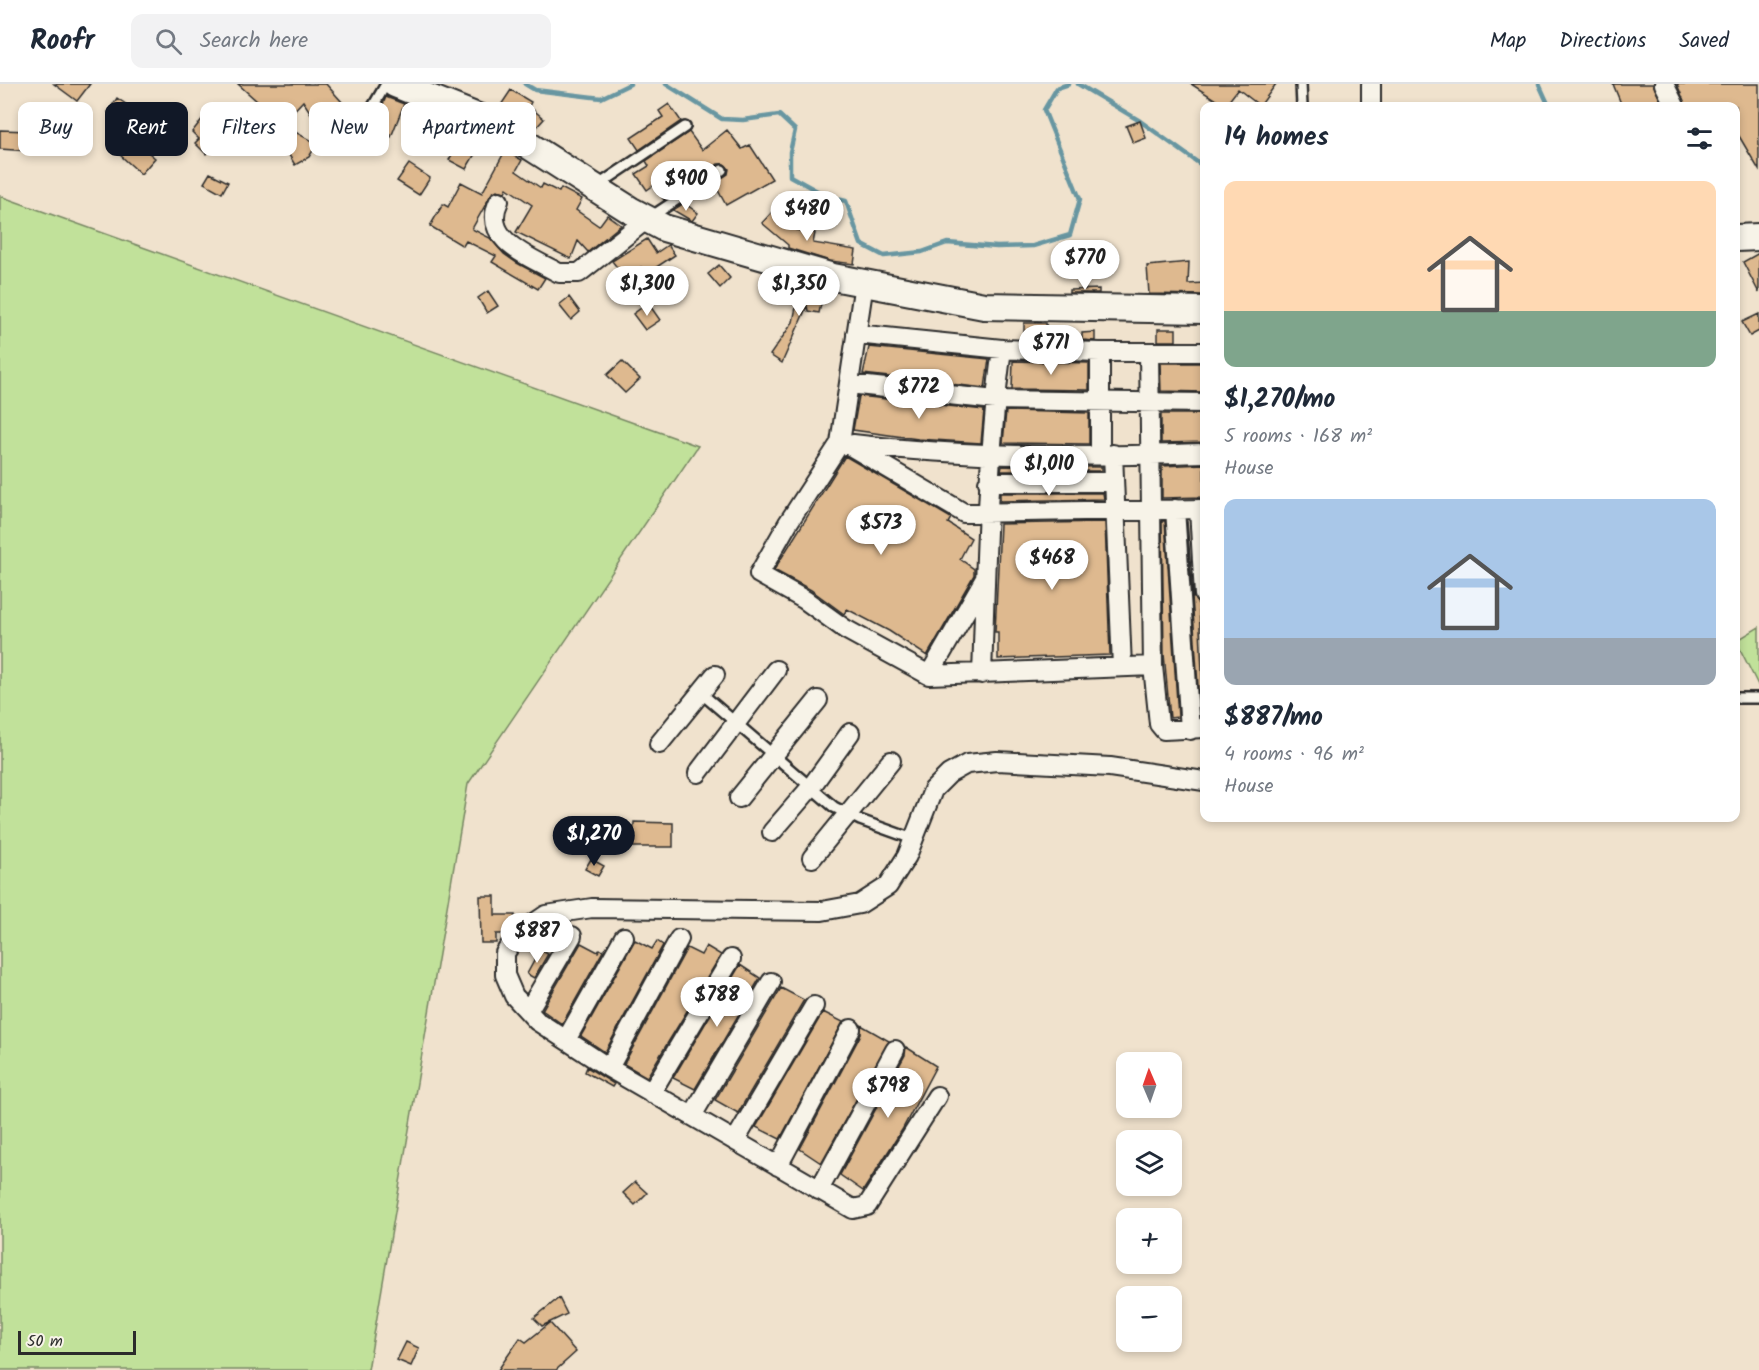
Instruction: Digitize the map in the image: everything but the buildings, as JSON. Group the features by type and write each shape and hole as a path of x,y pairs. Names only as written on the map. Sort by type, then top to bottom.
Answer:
{"street":[{"path":"394,84 495,124 647,219 687,234 833,277 994,307 1200,310"},
{"path":"1371,84 1371,102"},
{"path":"1664,84 1673,102"},
{"path":"499,201 494,210 495,220 504,241 559,273 567,275 579,273 647,219"},
{"path":"864,283 842,443 788,524 759,574 805,600 845,629 929,675 1153,666"},
{"path":"856,334 1002,349 1200,352"},
{"path":"982,674 986,513 995,400 1002,349"},
{"path":"1100,352 1101,403 1106,454 1114,482 1116,509 1122,667"},
{"path":"1149,352 1153,666 1159,724 1164,730 1197,729 1175,509"},
{"path":"849,384 995,400 1200,403"},
{"path":"842,443 941,454 1200,453"},
{"path":"842,443 964,513 1200,509"},
{"path":"988,482 1114,482"},
{"path":"929,675 986,577"},
{"path":"698,773 776,670"},
{"path":"659,744 715,675"},
{"path":"739,798 818,700"},
{"path":"772,832 811,787 850,733"},
{"path":"812,858 891,761"},
{"path":"937,1096 867,1206 853,1209 651,1093 537,1021 514,996 505,975 505,953 519,934 546,915 592,908 822,911 860,904 888,886 907,856 933,790 949,774 967,764 997,761 1110,767 1200,780"},
{"path":"528,1011 572,936"},
{"path":"566,1041 624,937"},
{"path":"609,1068 680,939"},
{"path":"651,1093 731,959"},
{"path":"692,1116 771,982"},
{"path":"735,1141 813,1005"},
{"path":"778,1166 851,1029"},
{"path":"819,1190 895,1050"}],"lane":[{"path":"376,102 386,84"},
{"path":"1301,84 1302,102"},
{"path":"594,187 685,127"},
{"path":"647,219 722,170"},
{"path":"701,693 834,807 914,839"},
{"path":"1740,698 1759,698"}],"green space":[{"path":"0,196 698,446 468,784 368,1370 0,1370"},
{"path":"1759,627 1759,687 1740,649 1740,639"}],"waterway":[{"path":"525,84 535,90 601,98 630,84"},
{"path":"666,84 722,119 743,120 779,115 795,130 790,152 790,176 828,197 846,201 861,244 884,256 922,252 947,243 997,247 1033,246 1070,235 1080,199 1044,110 1057,88 1069,84"},
{"path":"1078,84 1140,121 1200,164"},
{"path":"1539,84 1547,102"}]}
